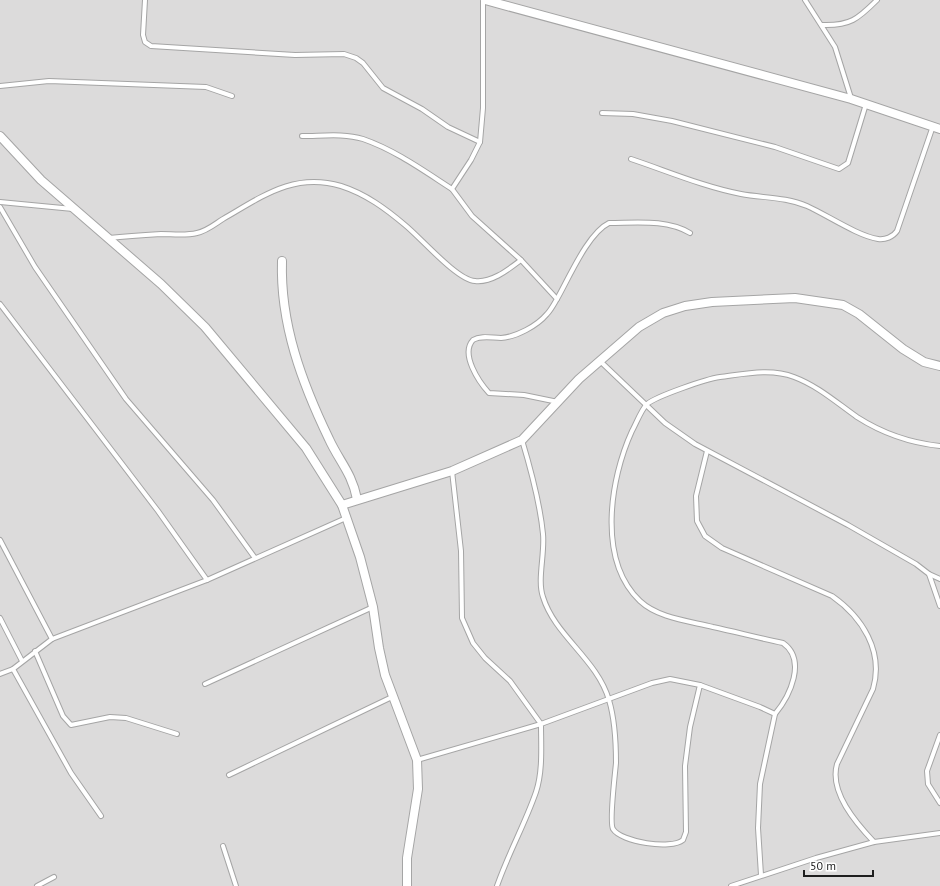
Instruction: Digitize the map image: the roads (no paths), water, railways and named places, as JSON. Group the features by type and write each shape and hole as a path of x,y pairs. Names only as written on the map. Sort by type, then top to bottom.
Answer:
{"street":[{"path":"484,0 851,99 936,128"},
{"path":"0,136 41,180 107,239 161,284 205,328 306,448 342,505 360,557 373,607 379,648 392,697 418,760 418,789 407,858 407,886"},
{"path":"282,261 281,285 293,350 308,395 334,451 350,475 357,498"},
{"path":"342,505 357,498 452,471 522,440 579,378 639,327 663,312 685,306 712,302 795,298 843,306 859,314 903,349 924,362 940,366"}],"lane":[{"path":"145,0 143,35 145,42 151,46 295,55 344,54 356,58 363,63 383,88 422,110 448,127 480,142"},
{"path":"452,189 471,160 480,142 484,0"},
{"path":"805,0 835,47 851,99"},
{"path":"822,25 852,22 862,16 877,0"},
{"path":"0,86 49,81 206,87 232,96"},
{"path":"602,112 633,114 672,121 775,147 839,169 847,164 850,158 866,104"},
{"path":"631,159 716,188 741,194 792,201 858,232 877,239 883,239 893,235 897,231 936,128"},
{"path":"302,136 337,135 363,139 419,168 452,189 472,216 521,260 557,299"},
{"path":"107,239 137,235 197,233 267,194 287,186 307,181 326,182 342,186 359,192 374,201 406,225 436,254 470,280 482,281 494,277 521,260"},
{"path":"0,202 73,209"},
{"path":"0,206 35,267 126,398 213,500 255,558"},
{"path":"558,402 524,395 489,393 474,374 469,349 471,342 476,338 502,338 517,334 534,325 547,315 582,254 603,226 610,223 654,223 680,228 690,233"},
{"path":"0,304 158,511 207,580"},
{"path":"600,361 647,404 665,423 706,451 848,524 899,553 929,574 940,579"},
{"path":"761,875 758,828 760,784 775,714 782,706 796,666 795,658 789,648 782,644 677,618 651,610 640,601 628,587 620,570 612,535 614,492 624,450 647,404 683,388 717,377 772,372 794,377 808,384 879,429 896,436 927,445 940,446"},
{"path":"522,440 529,464 543,534 543,560 540,587 542,597 547,608 563,632 583,654 601,680 609,700 614,724 616,761 611,821 613,829 622,837 654,845 675,845 683,840 686,832 685,766 690,726 700,684"},
{"path":"706,451 696,496 697,521 705,536 722,548 832,596 846,606 859,621 870,640 876,657 877,677 873,689 838,764 835,775 846,806 874,842"},
{"path":"452,471 461,551 462,618 473,643 485,658 510,682 541,724 542,754 536,791 509,853 497,886"},
{"path":"0,674 14,668 52,639 207,580 346,517"},
{"path":"0,540 52,639"},
{"path":"929,574 940,606"},
{"path":"205,684 373,607"},
{"path":"0,618 22,661"},
{"path":"35,651 63,716 71,725 110,717 126,718 177,734"},
{"path":"14,668 71,773 101,816"},
{"path":"418,760 541,724 652,683 670,679 700,684 775,714"},
{"path":"229,775 392,697"},
{"path":"940,735 927,771 929,787 940,803"},
{"path":"732,886 761,875 874,842 940,833"},
{"path":"223,846 236,886"},
{"path":"37,886 54,877"}]}
